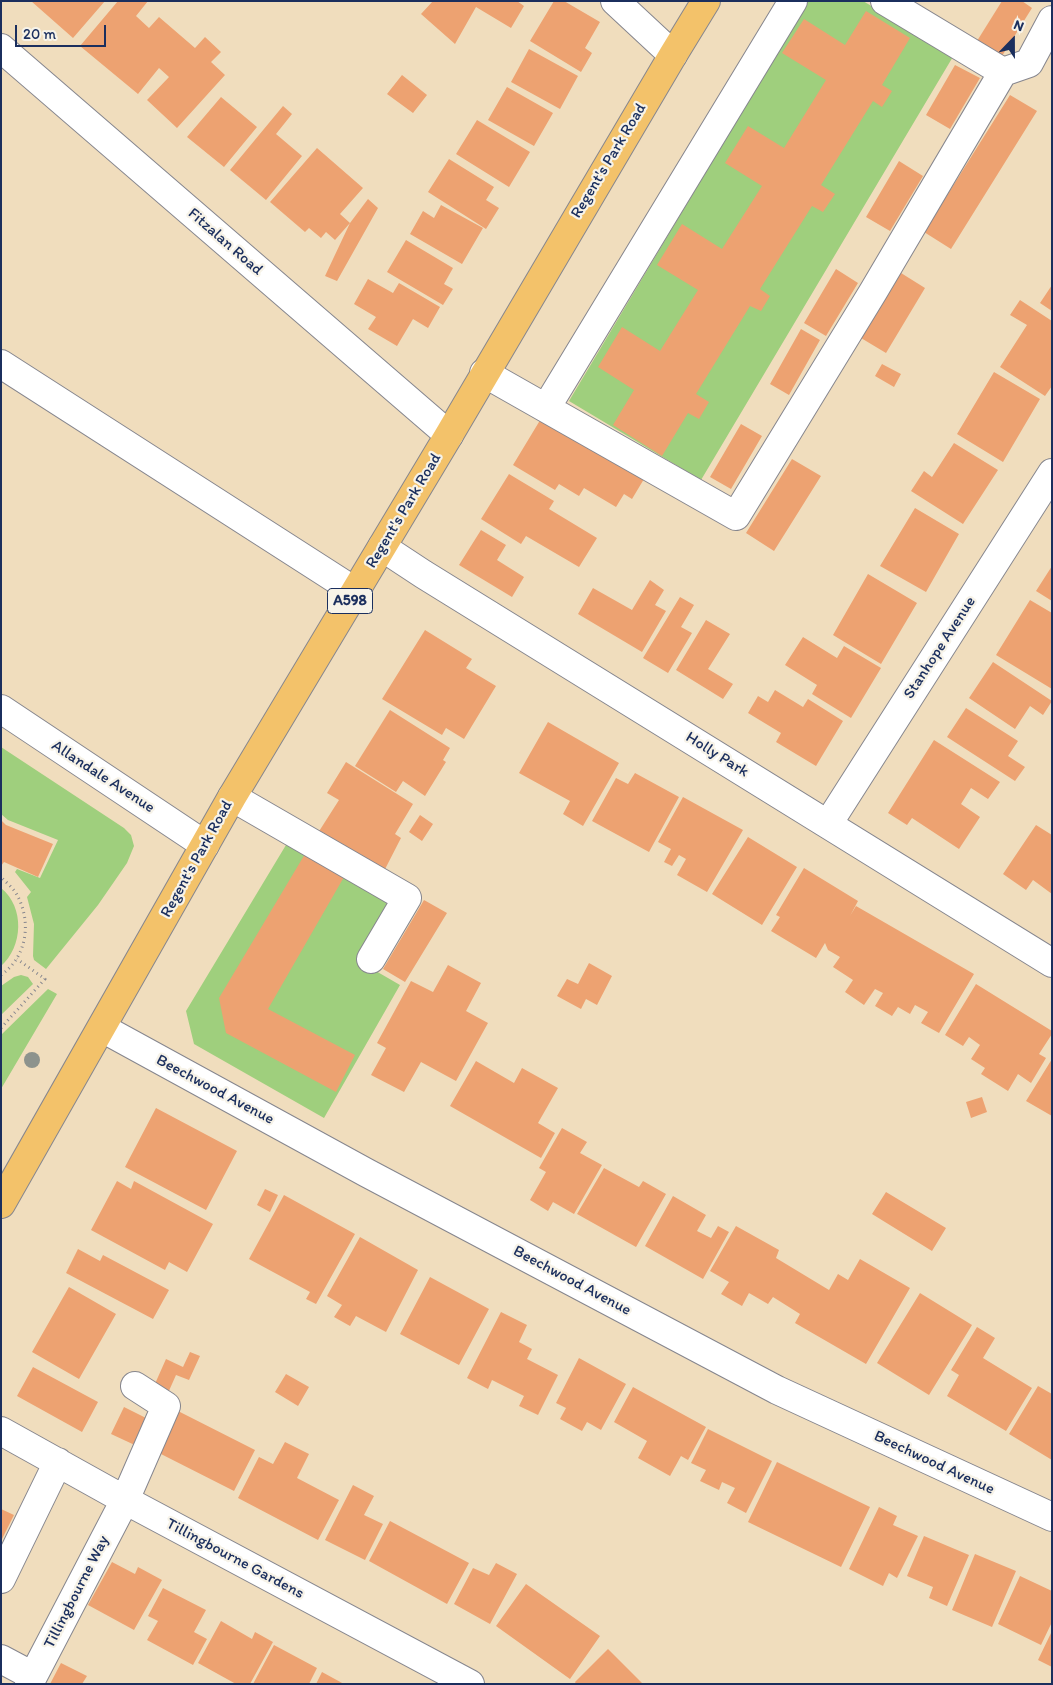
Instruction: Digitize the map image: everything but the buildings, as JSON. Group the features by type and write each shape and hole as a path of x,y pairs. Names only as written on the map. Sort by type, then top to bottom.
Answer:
{"main road":[{"name":"Regent's Park Road","path":"1,1204 232,797 356,592 706,1"}],"street":[{"path":"615,1 673,55"},
{"path":"546,408 793,1"},
{"path":"885,1 1003,72"},
{"path":"484,373 736,516 868,300 1003,72 1029,63 1052,20"},
{"name":"Fitzalan Road","path":"1,48 449,435"},
{"path":"1,364 356,592"},
{"name":"Stanhope Avenue","path":"828,824 1052,473"},
{"name":"Holly Park","path":"382,547 1052,963"},
{"name":"Allandale Avenue","path":"1,710 205,845"},
{"path":"232,797 408,898 371,959"},
{"name":"Beechwood Avenue","path":"102,1028 376,1177 777,1390 1052,1518"},
{"name":"Tillingbourne Way","path":"32,1680 125,1500 166,1406 135,1386"},
{"name":"Tillingbourne Gardens","path":"1,1431 125,1500 470,1684"},
{"path":"1,1579 58,1462"},
{"path":"1,1658 32,1680"}],"path":[{"path":"1,975 9,970 21,955 26,934 24,910 17,894 2,878"},
{"path":"1,1028 45,979 17,959"}],"green space":[{"path":"808,1 863,1 954,55 701,480 569,401"},
{"path":"1,747 124,828 131,835 134,846 127,863 98,905 46,969 34,960 33,956 34,924 27,897 31,892 15,872 17,869 40,878 58,840 8,820 1,814"},
{"path":"289,840 397,902 362,963 400,985 324,1118 194,1044 186,1011"},
{"path":"1,888 9,896 14,906 18,927 14,948 1,966"},
{"path":"21,975 28,977 33,984 1,1015 1,986 14,977"},
{"path":"48,989 57,994 1,1089 1,1035"}]}
